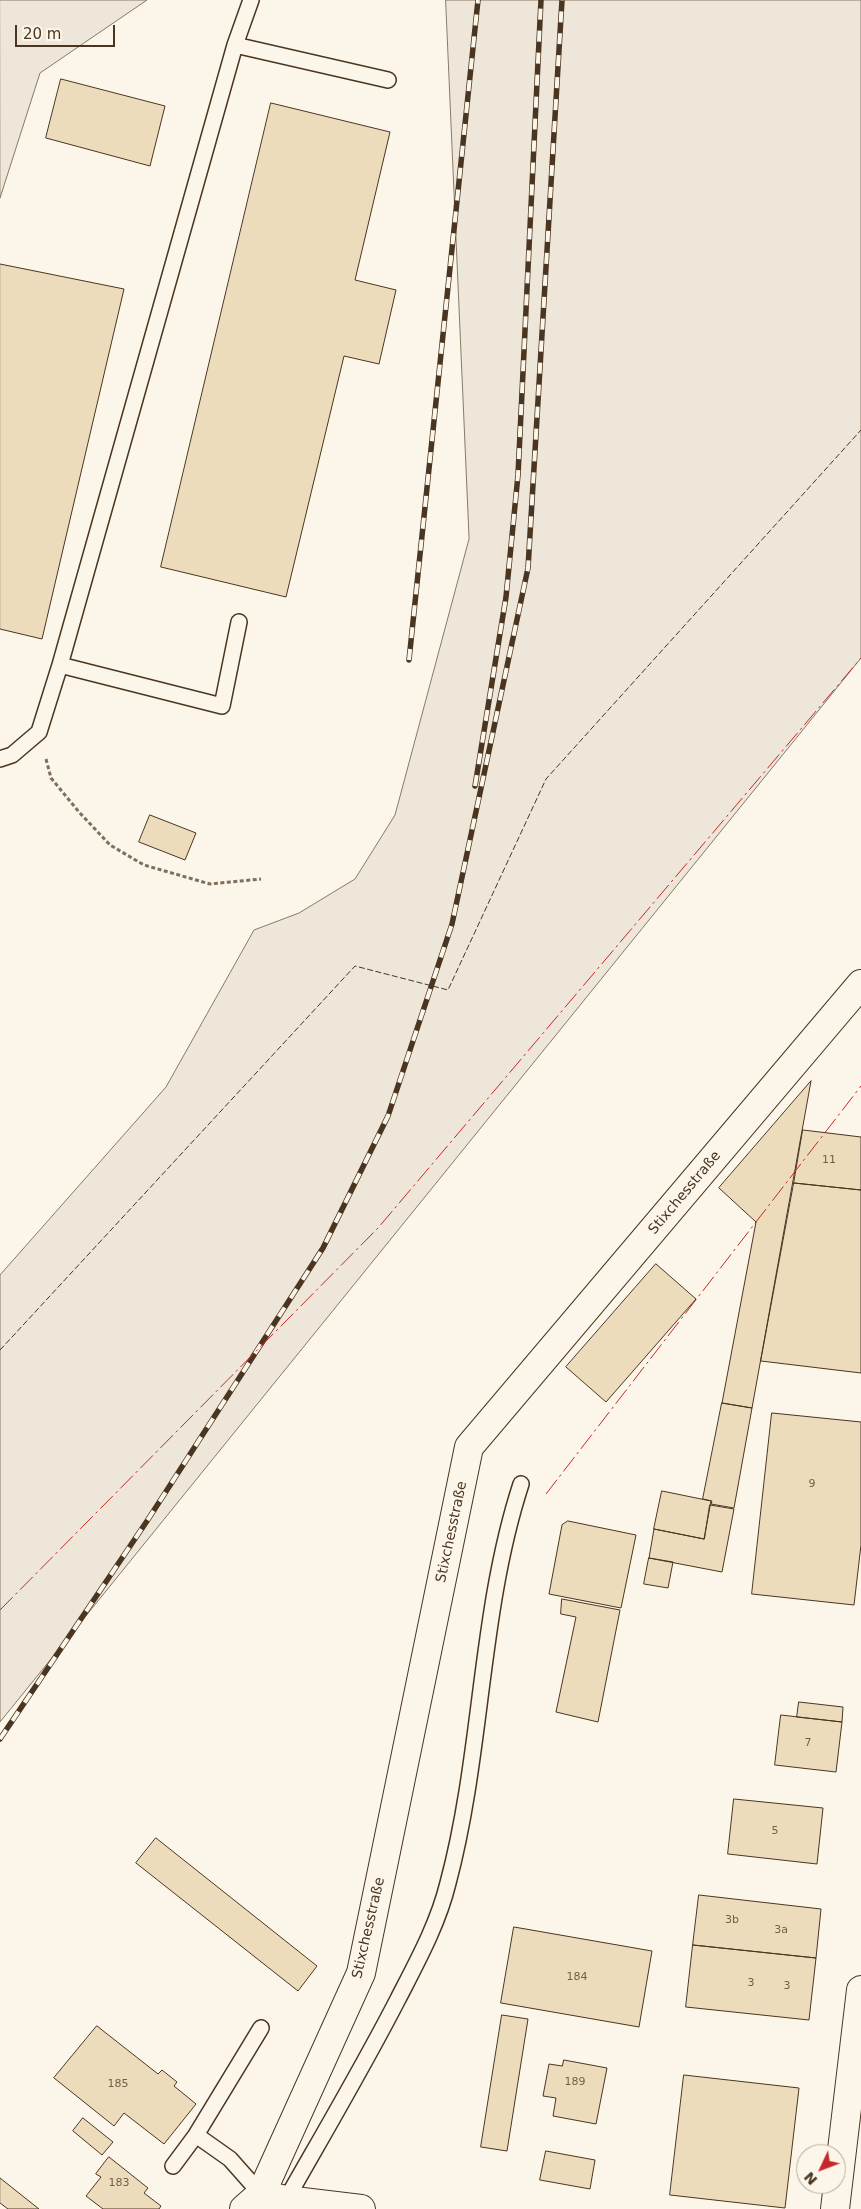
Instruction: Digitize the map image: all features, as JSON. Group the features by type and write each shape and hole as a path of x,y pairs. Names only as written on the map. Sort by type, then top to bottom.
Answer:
{"street":[{"name":"Stixchesstraße","path":"264,2201 361,1973 469,1447 861,984"},
{"path":"835,2209 861,1990"},
{"path":"264,2201 361,2209"}],"lane":[{"path":"0,759 12,755 39,732 60,665 236,45 251,0"},
{"path":"236,45 388,80"},
{"path":"60,665 222,706 239,622"},
{"path":"196,2135 230,2159 264,2201 379,2036 417,1963 448,1884 465,1799 486,1647 506,1528 521,1484"},
{"path":"173,2166 196,2135 261,2028"}],"path":[{"path":"39,732 51,778 110,845 144,865 210,884 261,878"}],"shaded area":[{"path":"0,0 147,0 40,73 0,198"},
{"path":"446,0 861,0 861,658 0,1722 0,1275 166,1087 254,930 299,913 355,879 395,815 469,539"}],"building":[{"path":"61,79 165,106 150,166 46,138"},
{"path":"271,103 390,132 355,280 396,290 379,364 344,356 286,597 161,567"},
{"path":"0,264 124,289 42,639 0,629"},
{"path":"150,815 196,833 185,860 139,842"},
{"path":"811,1081 752,1408 722,1403 756,1222 719,1188"},
{"path":"803,1130 861,1137 861,1190 794,1183"},
{"path":"794,1183 861,1190 861,1373 761,1361"},
{"path":"656,1264 696,1299 606,1402 566,1367"},
{"path":"722,1403 752,1408 734,1508 711,1504 712,1501 703,1499"},
{"path":"772,1413 861,1422 861,1545 854,1605 752,1594"},
{"path":"662,1491 711,1501 704,1539 654,1529"},
{"path":"710,1505 734,1509 722,1572 649,1558 654,1529 704,1539"},
{"path":"568,1521 636,1535 621,1608 549,1594 562,1525"},
{"path":"649,1558 673,1562 668,1588 644,1584"},
{"path":"562,1599 620,1610 598,1722 556,1712 576,1617 561,1614"},
{"path":"799,1702 843,1707 842,1722 797,1717"},
{"path":"781,1715 842,1722 836,1772 775,1765"},
{"path":"734,1799 823,1808 817,1864 728,1854"},
{"path":"156,1838 317,1966 298,1991 136,1863"},
{"path":"699,1895 821,1909 816,1958 693,1945"},
{"path":"514,1927 652,1951 639,2027 501,2003"},
{"path":"693,1945 816,1958 809,2020 686,2007"},
{"path":"502,2015 528,2019 507,2151 481,2147"},
{"path":"97,2026 158,2074 162,2070 177,2082 174,2086 196,2104 164,2144 124,2113 114,2126 54,2078"},
{"path":"564,2060 607,2068 596,2124 553,2116 556,2098 543,2096 549,2064 562,2066"},
{"path":"684,2075 799,2088 785,2208 670,2195"},
{"path":"83,2118 113,2142 102,2155 73,2131"},
{"path":"546,2151 595,2160 590,2189 540,2180"},
{"path":"109,2157 148,2188 144,2193 161,2206 159,2209 103,2209 86,2196 101,2177 96,2174"},
{"path":"0,2178 39,2209 8,2209 0,2203"}],"railway":[{"path":"409,660 478,0"},
{"path":"475,786 506,597 518,475 541,0"},
{"path":"0,1739 147,1521 323,1248 388,1116 452,924 528,568 562,0"}],"fence":[{"path":"0,1350 355,966 448,990 546,779 861,430"}],"power":[{"path":"0,1610 378,1228 861,658"},
{"path":"546,1494 861,1086"}]}
